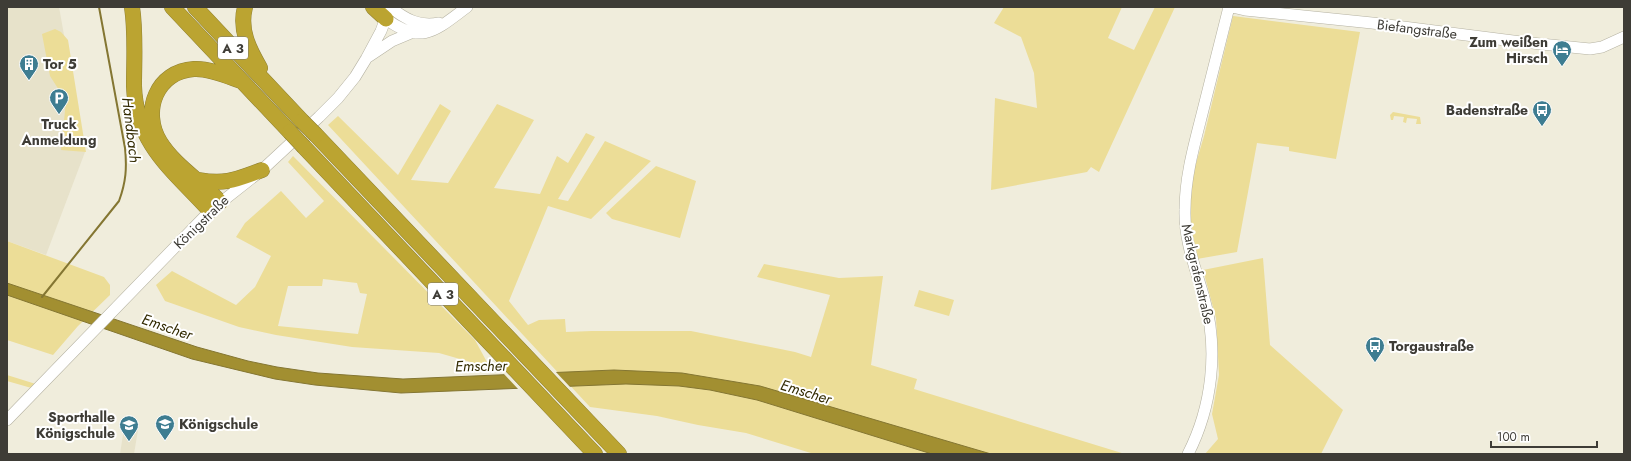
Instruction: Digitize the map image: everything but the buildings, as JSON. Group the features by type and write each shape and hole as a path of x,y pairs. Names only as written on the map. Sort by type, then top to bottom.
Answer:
{"highway":[{"path":"132,7 135,96 142,127 159,157 215,206"},
{"name":"A 3","path":"172,7 595,454"},
{"name":"A 3","path":"195,7 619,454"},
{"path":"245,7 243,20 246,38 251,52 271,88"},
{"path":"373,7 389,10"},
{"path":"215,206 199,180 172,157 156,135 151,116 156,95 166,81 175,74 187,70 205,69 241,81"},
{"path":"199,180 220,183 230,182 262,170"}],"main road":[{"path":"366,59 392,41 411,33 430,32 438,28 467,7"},
{"name":"Markgrafenstraße","path":"1188,454 1200,426 1211,380 1211,341 1205,299 1188,245 1184,211 1186,183 1229,7"},
{"name":"Biefangstraße","path":"1232,7 1245,10 1372,23 1521,42 1590,49 1602,47 1624,38"},
{"name":"Königstraße","path":"7,420 215,206 262,170 338,98 355,77 366,59 389,10"},
{"path":"389,10 420,24 430,25 447,22"},
{"path":"389,10 397,27 411,33"}],"shaded area":[{"path":"7,7 59,7 85,152 46,255 7,241"},
{"path":"1004,7 1122,7 1108,38 1134,50 1155,7 1175,7 1099,172 1091,167 1087,172 991,190 995,98 1037,108 1034,73 1021,37 994,23"},
{"path":"1233,16 1360,32 1336,159 1289,151 1289,147 1257,143 1237,252 1197,259 1188,225 1189,187 1204,136"},
{"path":"55,29 61,32 68,40 86,152 61,150 66,101 50,76 42,34"},
{"path":"440,104 451,111 411,180 448,183 497,104 534,120 494,188 540,194 557,156 568,163 586,133 595,137 558,199 568,201 605,141 651,161 591,219 548,206 509,301 528,325 539,320 565,319 566,332 691,331 795,352 811,357 830,295 757,277 764,264 839,278 883,276 871,365 917,379 914,389 1125,454 814,454 746,433 657,416 590,407 328,125 338,116 398,175"},
{"path":"1393,112 1420,117 1421,124 1416,124 1417,119 1407,118 1406,123 1403,122 1404,117 1394,116 1393,120 1391,120 1390,115"},
{"path":"293,156 475,340 488,364 481,365 439,353 352,347 276,335 239,327 165,301 156,285 172,271 236,305 255,287 271,256 236,237 245,223 281,191 306,218 324,201 288,162","holes":["323,279 357,283 360,293 367,294 358,334 278,326 288,286 322,286"]},
{"path":"656,166 696,181 680,238 612,219 606,213"},
{"path":"7,241 104,277 110,285 110,295 78,326 53,355 7,340"},
{"path":"1263,258 1270,345 1343,410 1321,454 1205,454 1218,439 1212,414 1219,375 1216,318 1203,270"},
{"path":"7,283 197,347 248,361 277,367 318,373 403,379 614,370 682,373 760,386 991,454 932,454 757,400 710,390 679,386 626,384 401,393 315,385 275,379 192,359 7,295"},
{"path":"919,290 954,300 949,316 914,306"},
{"path":"7,375 39,385 35,389 7,381"},
{"name":"Sporthalle Königschule","path":"124,428 138,430 134,454 120,454"}],"pier":[{"path":"555,371 571,388 519,390 503,373"}],"waterway":[{"name":"Handbach","path":"42,297 119,201 125,181 125,148 99,7"}],"place":[{"name":"Zum weißen Hirsch","path":"1562,67"},
{"name":"Tor 5","path":"29,81"},
{"name":"Truck Anmeldung","path":"59,115"},
{"name":"Badenstraße","path":"1542,127"},
{"name":"Torgaustraße","path":"1375,363"},
{"name":"Königschule","path":"165,441"},
{"name":"Sporthalle Königschule","path":"129,442"}],"water label":[{"name":"Emscher","path":"167,327"},
{"name":"Emscher","path":"481,366"},
{"name":"Emscher","path":"806,392"}]}
